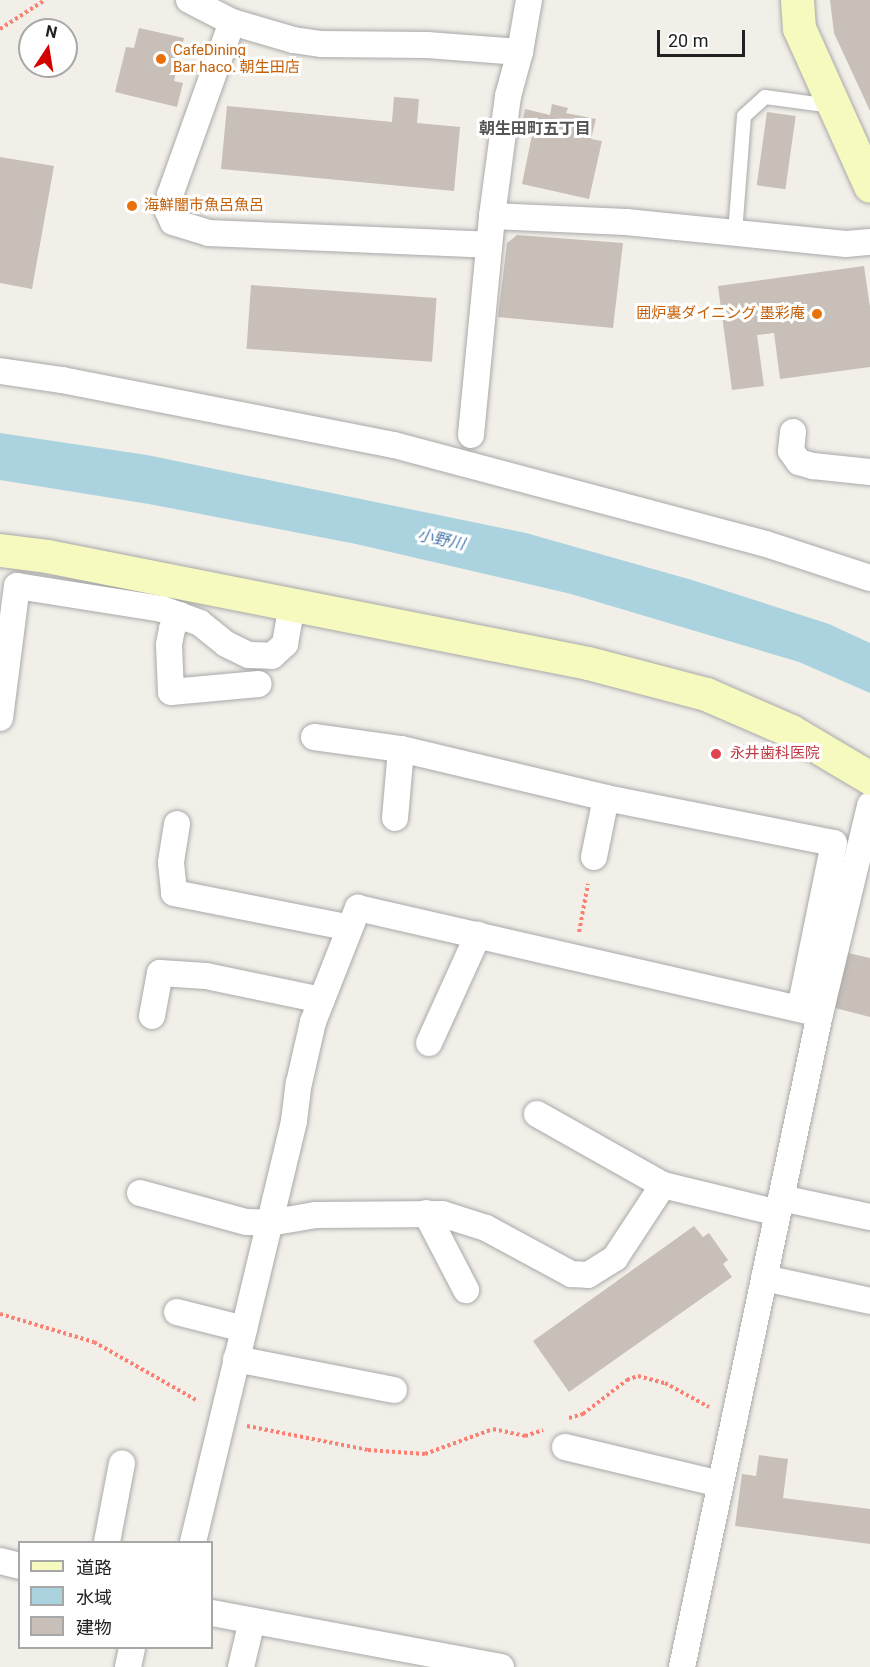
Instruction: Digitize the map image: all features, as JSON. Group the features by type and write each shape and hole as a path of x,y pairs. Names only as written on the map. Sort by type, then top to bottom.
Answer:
{"street":[{"path":"189,0 232,22 293,40 322,44 427,45 520,52"},
{"path":"471,435 492,216 508,96 520,52 529,0"},
{"path":"797,0 799,28 870,186"},
{"path":"232,22 170,195 168,211 173,222 208,232 489,245"},
{"path":"492,216 626,222 846,244 870,242"},
{"path":"0,371 62,380 394,445 766,544 870,578"},
{"path":"793,432 791,451 799,462 813,466 870,472"},
{"path":"0,550 48,556 588,663 706,694 791,731 870,778"},
{"path":"0,718 9,585 162,609 200,623 226,644 249,655 272,656 285,644 292,606"},
{"path":"180,615 172,629 169,645 171,692 259,684"},
{"path":"314,737 401,749 606,798 834,843 779,1205 682,1667"},
{"path":"395,818 401,749"},
{"path":"594,857 606,798"},
{"path":"810,1011 870,805"},
{"path":"177,825 171,863 174,893 350,928"},
{"path":"193,1541 294,1121 299,1083 322,1000 358,908 810,1011"},
{"path":"429,1043 478,935"},
{"path":"152,1016 160,972 206,976 322,1000"},
{"path":"537,1114 663,1185 779,1205 870,1217"},
{"path":"140,1193 246,1222 269,1223 316,1215 426,1213 458,1218 486,1228 571,1274 588,1275 615,1258 663,1185"},
{"path":"426,1213 466,1290"},
{"path":"764,1278 870,1301"},
{"path":"177,1312 244,1329"},
{"path":"237,1359 394,1390"},
{"path":"565,1447 720,1484"},
{"path":"107,1541 122,1463"},
{"path":"213,1613 501,1667"},
{"path":"241,1667 252,1621"},
{"path":"128,1667 132,1649"}],"lane":[{"path":"735,233 744,116 765,98 834,106"}],"path":[{"path":"0,29 45,0"},
{"path":"574,957 594,857"}],"water":[{"name":"小野川","path":"0,433 147,455 526,533 692,580 829,624 870,643 870,693 799,662 571,594 356,544 149,504 0,480"}],"building":[{"path":"830,0 870,0 870,111 834,33"},
{"path":"139,28 184,38 174,81 183,83 177,107 115,92 126,47 134,48"},
{"path":"394,97 419,99 417,123 460,127 454,191 221,169 227,106 392,122"},
{"path":"552,104 568,108 566,113 596,119 591,139 602,141 589,199 522,184 532,135 520,132 525,109 550,115"},
{"path":"767,112 796,116 785,189 757,185"},
{"path":"0,157 54,166 32,289 0,283"},
{"path":"517,235 623,243 613,328 498,317 507,243"},
{"path":"864,266 870,307 870,367 780,379 774,333 757,335 764,386 732,390 718,286"},
{"path":"251,285 437,298 432,362 247,349"},
{"path":"848,953 870,958 870,1017 835,1008"},
{"path":"694,1226 703,1237 709,1233 728,1260 723,1264 732,1277 569,1392 533,1341"},
{"path":"759,1455 788,1459 783,1498 870,1509 870,1544 735,1526 742,1474 756,1476"}],"place":[{"name":"CafeDining Bar haco. 朝生田店","path":"161,59"},
{"name":"海鮮闇市魚呂魚呂","path":"132,206"},
{"name":"囲炉裏ダイニング 墨彩庵","path":"817,314"},
{"name":"永井歯科医院","path":"716,754"}],"district":[{"name":"朝生田町五丁目","path":"535,129"}]}
